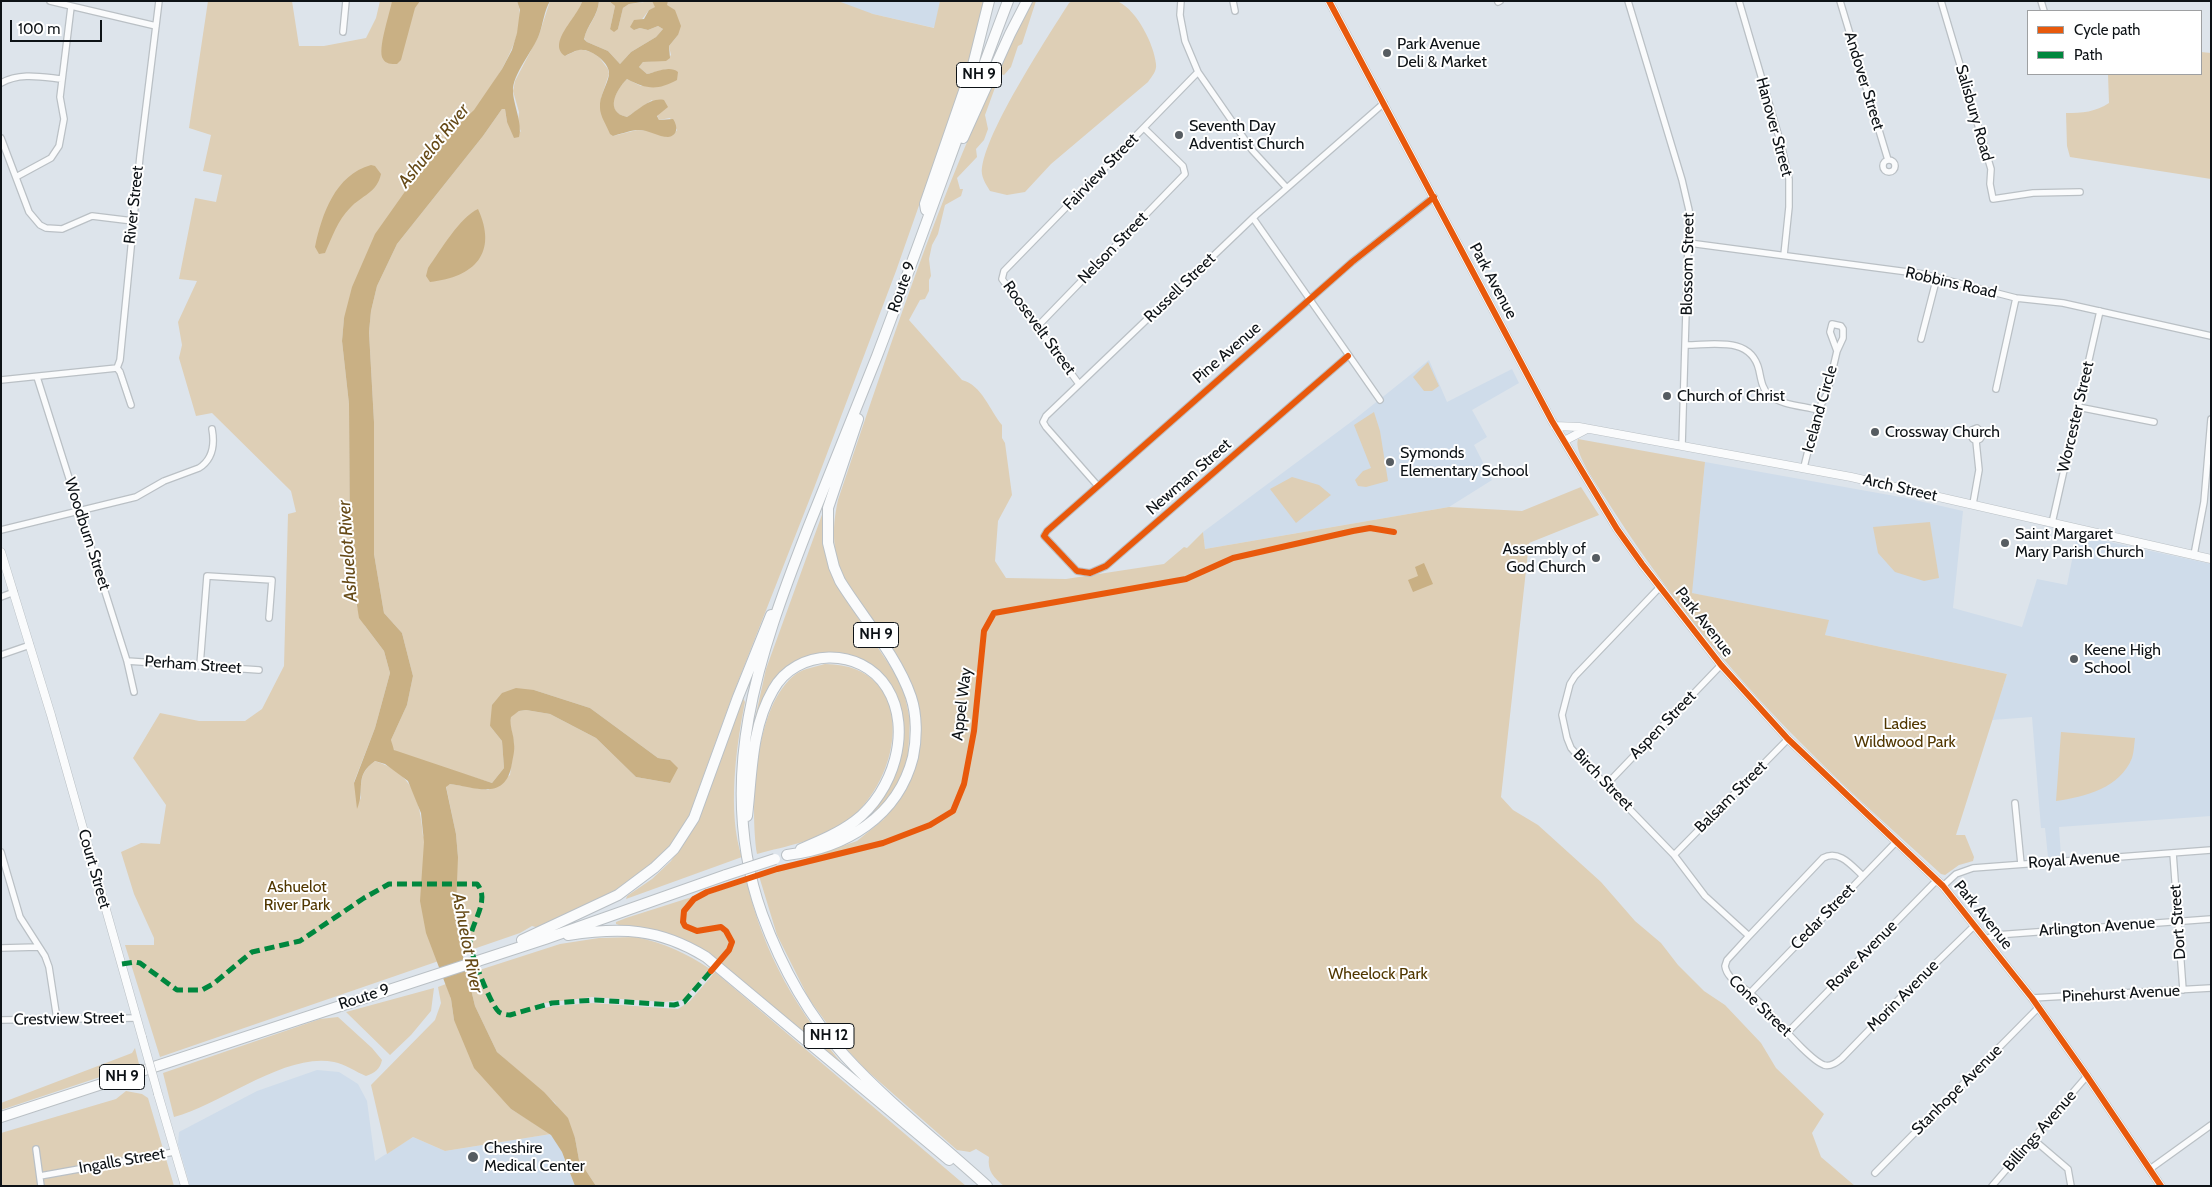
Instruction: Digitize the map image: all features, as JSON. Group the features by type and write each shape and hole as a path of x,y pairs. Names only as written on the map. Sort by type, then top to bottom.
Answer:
{"highway":[{"path":"927,217 925,204 973,65 989,1"},
{"name":"Route 9","path":"792,571 878,353 1008,1"},
{"path":"952,150 962,141 1010,34 1027,1"},
{"name":"NH 9","path":"787,855 818,850 837,843 862,830 882,815 905,779 915,748 913,704 902,673 840,581 834,567 828,543 828,508 878,353"},
{"name":"NH 9","path":"487,957 618,895 654,868 674,850 694,818 763,630 792,571"},
{"name":"NH 12","path":"792,571 761,662 746,720 742,774 744,836 746,854 762,914 778,953 806,1005 836,1045 860,1071 987,1186"},
{"path":"744,836 754,751 761,719 772,690 786,672 811,659 833,657 854,661 874,672 886,686 892,697 898,732 892,769 877,797 856,820 842,830 787,855"},
{"name":"Route 9","path":"1,1117 545,938 787,855"},
{"path":"545,938 597,931 636,931 654,934 690,947 706,957 979,1186"}],"street":[{"path":"50,1 156,26"},
{"name":"River Street","path":"116,368 120,360 133,221 159,1"},
{"path":"343,32 346,1"},
{"path":"1181,1 1180,15 1184,41 1198,72 1252,150 1286,187"},
{"path":"1233,1 1235,11"},
{"name":"Park Avenue","path":"1329,1 1555,426 1617,529 1721,666 1788,739 1940,883 2032,998 2161,1186"},
{"name":"Blossom Street","path":"1628,1 1688,200 1689,243 1682,446"},
{"name":"Hanover Street","path":"1738,1 1781,144 1789,179 1789,207 1784,255"},
{"name":"Andover Street","path":"1841,1 1888,160"},
{"name":"Salisbury Road","path":"1941,1 1991,169 1990,184 1993,199 2033,193 2080,192"},
{"path":"16,177 51,158 59,146 63,129 60,97 71,6"},
{"name":"Fairview Street","path":"1004,271 1198,72"},
{"path":"1,83 9,78 25,76 62,79"},
{"name":"Russell Street","path":"1097,485 1043,422 1046,416 1286,187 1384,103"},
{"name":"Nelson Street","path":"1036,328 1185,174 1183,166 1144,128"},
{"path":"1,138 29,212 40,225 46,228 62,229 92,216 133,221"},
{"name":"Pine Avenue","path":"1044,536 1047,531 1097,485 1310,298 1387,232 1434,197"},
{"path":"1253,218 1380,400"},
{"name":"Robbins Road","path":"1689,243 1937,277 2016,298 2054,302 2211,336"},
{"name":"Roosevelt Street","path":"1004,271 1002,279 1036,328 1080,384"},
{"path":"1921,339 1937,277"},
{"path":"1996,389 2016,298"},
{"name":"Worcester Street","path":"2052,523 2100,311"},
{"path":"1686,345 1735,346 1749,351 1756,360 1762,385 1769,394 1781,400 1818,410"},
{"name":"Iceland Circle","path":"1804,467 1818,410 1827,394 1837,351"},
{"name":"Newman Street","path":"1044,536 1076,570 1090,573 1106,566 1348,356"},
{"path":"1,380 116,368 120,372 131,405"},
{"name":"Woodburn Street","path":"37,377 127,661 134,692"},
{"path":"2078,408 2154,422"},
{"path":"2194,556 2204,502 2211,419"},
{"name":"Arch Street","path":"1555,426 1587,429 1804,467 2211,559"},
{"path":"1564,441 1587,429"},
{"path":"1,530 136,497 172,477 199,468 204,465 214,448 212,430"},
{"path":"1973,504 1979,470 1976,440"},
{"name":"Court Street","path":"1,552 30,646 185,1186"},
{"path":"200,665 207,576 272,580 269,618"},
{"name":"Birch Street","path":"1660,587 1575,676 1563,706 1564,728 1571,748 1674,855 1705,896 1749,936"},
{"path":"1,597 14,592"},
{"path":"1,655 30,646"},
{"name":"Perham Street","path":"127,661 260,670"},
{"name":"Aspen Street","path":"1606,784 1721,666"},
{"name":"Balsam Street","path":"1674,855 1788,739"},
{"path":"2015,803 2021,864"},
{"name":"Cedar Street","path":"1750,993 1896,842"},
{"name":"Royal Avenue","path":"1940,883 1964,870 2211,850"},
{"path":"1,852 20,917 45,956 49,967 57,1019"},
{"name":"Dort Street","path":"2173,853 2183,990"},
{"path":"1749,936 1828,855 1838,856 1863,876"},
{"name":"Rowe Avenue","path":"1788,1032 1940,883"},
{"name":"Arlington Avenue","path":"1985,939 1996,935 2211,919"},
{"name":"Morin Avenue","path":"1830,1065 1842,1058 1974,926"},
{"name":"Cone Street","path":"1749,936 1727,960 1725,966 1728,976 1750,993 1818,1061 1830,1065"},
{"path":"1,948 38,947"},
{"name":"Pinehurst Avenue","path":"2032,998 2211,988"},
{"name":"Stanhope Avenue","path":"1875,1173 2038,1008"},
{"name":"Crestview Street","path":"1,1020 137,1018"},
{"name":"Billings Avenue","path":"1992,1186 2087,1076"},
{"path":"2150,1169 2211,1126"},
{"path":"2033,1139 2068,1169 2071,1186"},
{"path":"36,1149 42,1186"},
{"name":"Ingalls Street","path":"40,1176 174,1152"}],"shaded area":[{"path":"392,1 420,1 415,8 401,60 397,64 386,62 382,54 383,40"},
{"path":"517,1 550,1 539,35 519,70 514,85 513,96 520,126 519,137 514,138 507,122 505,109 502,109 483,136 397,244 377,286 371,311 369,332 374,422 374,554 384,613 402,633 413,676 407,705 391,740 394,750 492,783 504,768 502,741 490,726 492,705 502,693 516,688 534,690 590,708 658,758 670,760 678,768 670,783 636,777 596,738 550,714 526,710 519,711 511,717 514,751 509,775 504,783 489,789 450,784 446,787 456,834 458,857 456,907 459,940 475,1006 497,1052 544,1092 568,1118 575,1138 579,1160 596,1186 575,1186 562,1152 551,1135 511,1109 474,1068 454,1020 451,999 426,933 420,901 424,842 421,813 408,781 385,764 375,761 364,772 357,809 354,783 375,728 390,673 384,651 359,618 350,563 349,404 342,341 344,318 352,287 375,234 440,142 474,110 502,69 512,50 517,33 520,10"},
{"path":"582,1 599,1 597,11 584,39 608,51 620,64 631,52 656,37 663,29 658,26 648,30 640,28 634,30 630,27 634,20 644,19 649,10 655,7 652,1 668,1 667,5 675,10 681,26 678,35 669,46 670,58 666,61 643,62 639,67 647,74 663,70 675,70 678,72 677,80 663,86 646,87 627,79 619,89 614,100 616,110 627,117 649,102 664,100 668,107 657,116 659,120 673,119 676,125 674,135 664,137 640,130 613,136 610,134 600,111 601,99 609,75 607,66 599,57 589,51 579,50 565,56 560,51 561,37"},
{"path":"609,1 649,1 629,4 623,8 618,29 614,32 610,29 615,6"},
{"path":"815,1 940,1 935,28"},
{"path":"371,165 375,166 381,174 376,186 346,213 325,253 319,254 315,247 326,209 332,197 348,177"},
{"path":"478,209 484,225 485,238 483,250 478,260 459,275 430,282 426,276 428,268 457,227 471,213"},
{"name":"Symonds Elementary School","path":"1429,360 1447,402 1512,369 1519,383 1472,410 1487,437 1474,445 1492,480 1449,507 1205,549 1203,532 1355,419"},
{"name":"Keene High School","path":"1705,462 1906,498 1963,511 1953,608 2022,627 2037,579 2067,585 2077,535 2211,564 2211,816 2059,827 2061,856 2048,857 2045,828 2041,828 2032,717 1992,720 2007,674 1825,635 1828,621 1691,593"},
{"path":"1424,563 1433,584 1413,592 1408,580 1418,576 1415,567"},
{"path":"317,1070 339,1072 358,1084 367,1101 375,1161 413,1137 445,1151 551,1134 562,1152 575,1186 190,1186 178,1144 179,1132 257,1091"}],"green space":[{"name":"Ashuelot River Park","path":"208,1 292,1 299,46 324,46 366,38 376,18 380,1 517,1 520,18 519,27 514,45 502,69 344,318 342,341 349,404 350,563 357,607 365,626 384,651 390,673 375,728 354,782 361,800 362,778 366,770 375,761 388,766 398,773 406,781 417,800 423,836 458,857 456,834 446,786 450,784 488,790 510,775 514,743 510,723 511,716 519,711 526,710 550,714 596,738 636,777 670,783 670,760 658,758 590,708 534,690 490,726 502,741 504,768 492,783 406,756 395,751 392,747 391,740 407,705 413,676 402,633 384,613 374,554 374,422 369,332 371,311 377,286 397,244 483,136 502,109 505,109 507,122 521,132 518,123 519,112 513,91 515,81 539,35 550,1 582,1 565,56 580,49 591,52 599,57 608,69 609,74 601,98 613,136 637,130 652,131 667,137 673,135 677,130 670,118 659,120 652,100 627,117 615,110 614,100 619,89 627,79 641,86 667,69 647,74 639,67 643,62 666,60 671,55 669,46 678,35 666,5 668,1 838,1 873,14 934,28 940,1 985,1 977,40 896,271 732,697 685,827 669,850 612,895 539,928 532,926 520,933 160,1057 125,945 154,945 154,938 134,894 121,852 141,843 160,844 166,805 133,758 160,713 199,721 245,721 262,709 284,666 288,514 296,512 291,491 212,413 196,416 179,358 182,345 178,322 197,281 179,279 195,198 216,202 222,175 203,171 211,135 189,128"},
{"path":"599,1 609,1 615,6 610,29 618,29 623,8 629,4 652,1 656,7 649,10 634,30 640,28 648,30 658,26 663,29 656,37 631,52 620,64 608,51 587,42 584,38 597,11"},
{"name":"Wheelock Park","path":"1033,1 1036,1 1022,44 1018,46 1011,67 1004,75 1000,74 985,115 988,129 984,140 976,149 977,157 957,178 960,189 963,189 961,196 945,205 938,234 932,245 929,259 931,276 929,291 925,299 920,300 909,320 962,380 975,387 1002,425 1002,438 1005,443 1012,495 998,521 995,561 1006,578 1066,579 1164,564 1184,547 1187,548 1203,532 1205,549 1449,507 1522,511 1581,487 1599,515 1529,543 1501,797 1513,810 1538,825 1601,882 1635,921 1661,943 1678,965 1704,991 1725,1005 1761,1043 1776,1068 1824,1114 1812,1133 1821,1157 1855,1186 1004,1186 992,1174 989,1166 989,1157 976,1149 970,1152 957,1150 865,1069 842,1044 809,999 777,935 759,876 798,866 801,861 810,857 857,841 884,819 901,798 915,766 918,704 845,582 834,542 834,522 838,500 903,310 950,184 1003,61"},
{"path":"1072,1 1115,1 1126,6 1144,29 1155,56 1155,71 1148,82 1051,164 1025,192 1007,195 990,191 982,174 984,158 992,138 1032,62"},
{"path":"2202,52 2211,53 2211,179 2070,157 2067,146 2066,113 2089,111 2109,103 2108,75 2202,75"},
{"path":"1428,362 1439,386 1432,391 1424,391 1413,377"},
{"path":"1374,412 1380,431 1388,481 1366,487 1358,486 1355,480 1363,471 1371,468 1354,425"},
{"name":"Ladies Wildwood Park","path":"1578,439 1705,462 1692,593 1829,620 1825,635 2007,674 1956,835 1965,835 1974,857 1973,861 1959,865 1945,875 1941,874 1834,776 1773,714 1695,625 1648,562 1586,468 1577,445"},
{"path":"1292,477 1319,485 1331,495 1296,523 1270,489"},
{"path":"823,512 841,592 896,675 904,692 910,720 908,757 899,783 886,803 848,836 872,808 900,744 887,685 839,656 791,667 758,723 754,723 766,669"},
{"path":"1930,522 1939,578 1924,581 1895,572 1878,553 1873,527"},
{"path":"825,664 856,669 877,683 889,703 893,727 890,753 881,779 866,803 846,822 815,838 757,854 754,810 755,784 763,732 771,708 782,689 796,674"},
{"path":"743,698 745,702 734,780 735,821 737,840 742,857 626,899 627,896 652,879 671,861 692,830 739,703"},
{"path":"2061,732 2135,738 2132,758 2119,777 2110,784 2090,794 2056,801"},
{"path":"747,881 762,933 784,981 813,1026 846,1068 844,1069 708,955 616,924 616,922 626,918 695,896 693,898 698,898"},
{"path":"636,937 674,949 710,969 683,1000 664,1002 592,997 538,1004 537,1010 553,1006 593,1003 678,1009 690,1001 715,972 966,1186 596,1186 579,1160 575,1138 555,1103 497,1052 475,1006 467,974 560,944 599,938"},
{"path":"446,984 451,999 454,1020 511,1109 551,1134 445,1151 413,1137 387,1154 371,1085 435,1020 441,1003 438,987"},
{"path":"434,988 431,1011 411,1035 390,1055 346,1012"},
{"path":"338,1017 372,1048 382,1060 380,1066 374,1072 366,1076 334,1062 315,1061 296,1065 275,1072 212,1102 174,1117 163,1073 320,1019"},
{"path":"135,1048 139,1064 1,1110 1,1103 132,1053"},
{"path":"126,1091 142,1094 148,1098 174,1186 1,1186 1,1133 116,1099"}],"marked path":[{"path":"122,964 140,963 177,990 202,990 213,984 252,952 300,941 364,898 389,884 477,884 482,898 470,937 471,950 495,1008 499,1012 510,1015 552,1003 595,1000 674,1005 684,1002 711,971"}],"cycle path":[{"path":"1329,1 1552,421 1617,529 1721,665 1788,739 1943,886 2032,998 2161,1186"},
{"path":"1348,356 1106,566 1090,573 1077,571 1044,536 1047,531 1352,262 1434,197"},
{"name":"Appel Way","path":"711,971 729,950 732,942 726,931 721,927 697,931 685,926 683,922 684,911 694,899 707,892 777,869 883,843 930,825 953,811 964,784 974,731 984,631 994,613 1186,579 1233,558 1353,531 1370,528 1394,532"}],"place":[{"name":"Park Avenue Deli & Market","path":"1387,53"},
{"name":"Seventh Day Adventist Church","path":"1179,135"},
{"name":"Church of Christ","path":"1667,396"},
{"name":"Crossway Church","path":"1875,432"},
{"name":"Symonds Elementary School","path":"1390,462"},
{"name":"Saint Margaret Mary Parish Church","path":"2005,543"},
{"name":"Assembly of God Church","path":"1596,558"},
{"name":"Keene High School","path":"2074,659"},
{"name":"Cheshire Medical Center","path":"473,1157"}],"water label":[{"name":"Ashuelot River","path":"434,146"},
{"name":"Ashuelot River","path":"348,551"},
{"name":"Ashuelot River","path":"467,943"}]}
